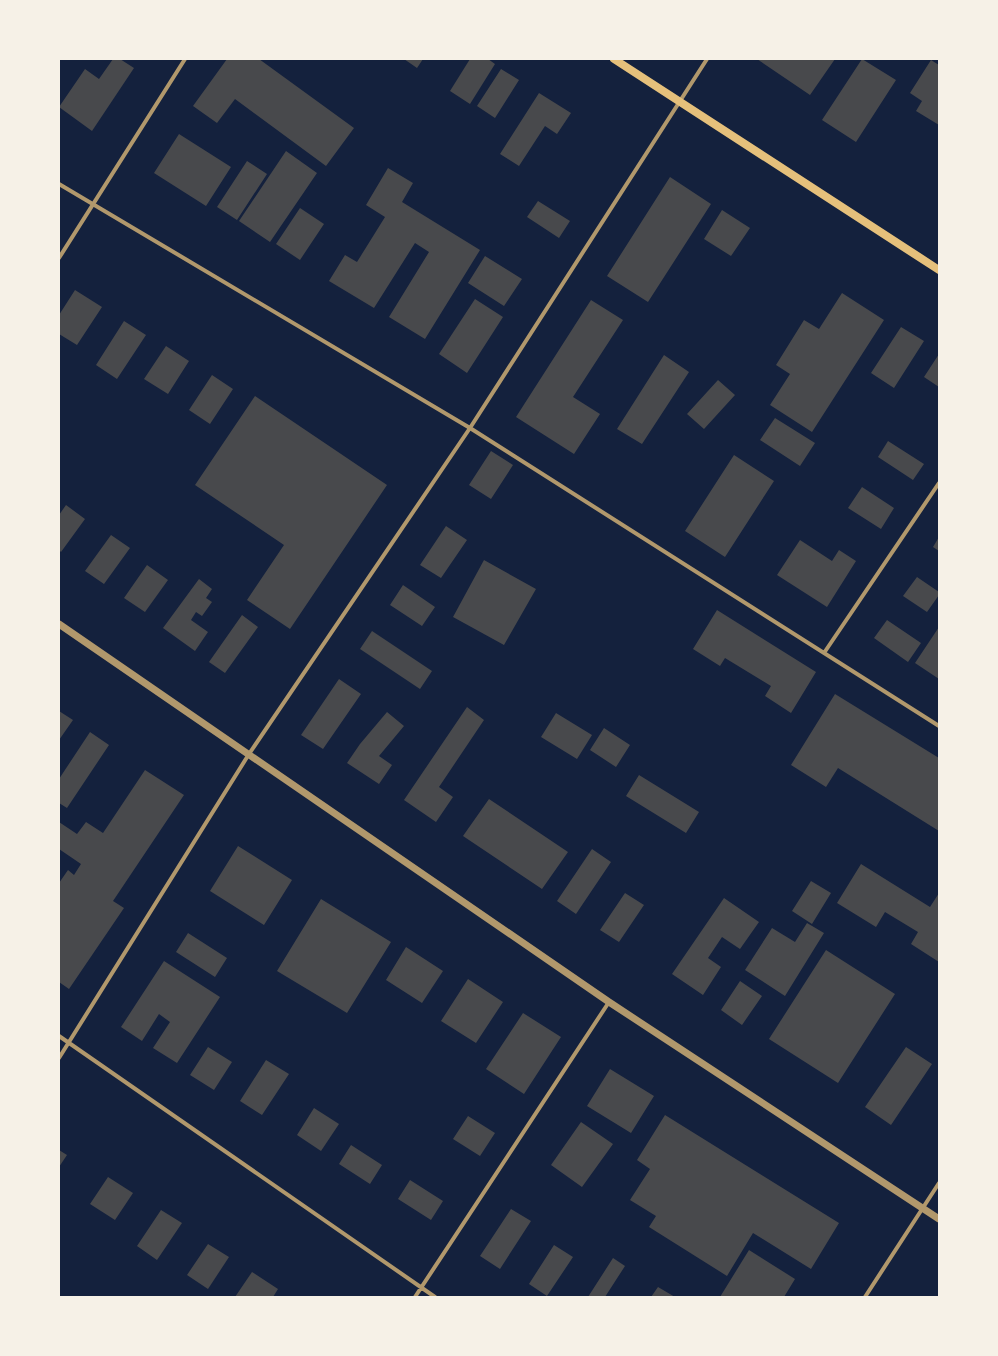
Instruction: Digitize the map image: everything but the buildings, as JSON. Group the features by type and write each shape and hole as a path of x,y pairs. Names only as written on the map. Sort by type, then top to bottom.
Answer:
{"main road":[{"path":"614,59 939,270"}],"street":[{"path":"59,258 94,206 185,59"},
{"path":"59,1058 249,754 470,428 707,59"},
{"path":"59,184 470,428 939,726"},
{"path":"824,653 939,483"},
{"path":"59,624 609,1002 939,1219"},
{"path":"415,1297 609,1002"},
{"path":"59,1036 70,1042 435,1297"},
{"path":"865,1297 939,1183"}]}
